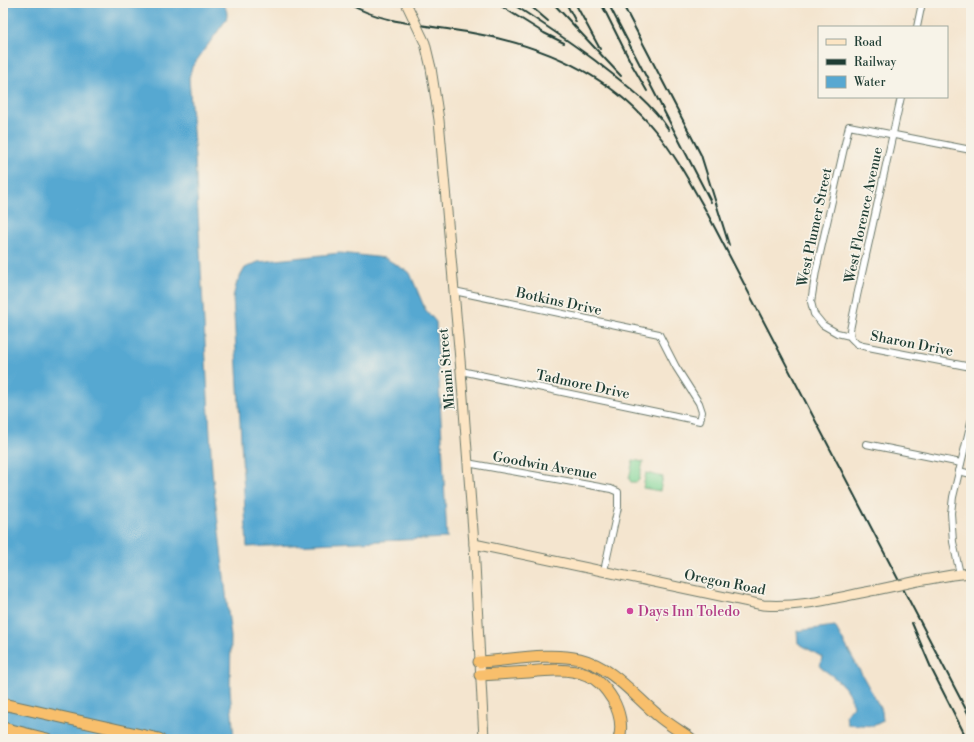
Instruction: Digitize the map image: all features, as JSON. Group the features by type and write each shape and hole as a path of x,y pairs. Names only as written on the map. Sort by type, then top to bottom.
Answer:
{"highway":[{"path":"479,662 549,657 563,657 581,660 606,670 661,718 690,739"},
{"path":"480,675 558,670 574,671 587,675 596,680 608,691 616,707 620,722 619,739"},
{"path":"3,704 158,739"},
{"path":"3,728 47,739"}],"main road":[{"name":"Miami Street","path":"406,3 425,43 431,68 439,120 474,544 484,739"},
{"name":"Oregon Road","path":"474,544 749,602 771,605 801,605 918,581 971,573"}],"street":[{"path":"917,26 922,3"},
{"name":"West Florence Avenue","path":"851,337 857,296 901,98"},
{"name":"West Plumer Street","path":"851,337 837,333 823,325 814,314 811,302 815,276 849,126 893,134"},
{"path":"893,134 971,150"},
{"name":"Botkins Drive","path":"454,291 659,334 676,367 699,403 702,412 700,421"},
{"name":"Sharon Drive","path":"851,337 857,344 863,346 971,367"},
{"name":"Tadmore Drive","path":"461,372 700,421"},
{"path":"960,574 951,525 953,501 971,422"},
{"path":"866,444 961,463"},
{"name":"Goodwin Avenue","path":"468,463 611,489 618,492 618,507 604,571"},
{"path":"960,471 971,474"}],"green space":[{"path":"633,460 643,462 639,480 636,482 631,482 629,479"},
{"path":"646,473 663,477 660,491 643,488"}],"water":[{"path":"3,3 222,3 227,11 226,20 192,67 189,78 195,158 212,471 231,637 230,689 234,739 3,739"},
{"path":"340,253 385,258 410,273 425,309 436,322 447,538 247,547 233,297 237,282 245,268 258,262"},
{"path":"835,626 882,711 883,721 873,726 847,724 846,715 853,706 845,688 841,683 820,667 822,657 798,643 797,631"}],"railway":[{"path":"347,3 361,10 390,20 494,37 547,54 572,65 595,78 618,94 638,112 657,133 677,160 705,209 971,719"},
{"path":"496,3 544,33 564,43"},
{"path":"511,3 573,44 624,83 653,109 669,130"},
{"path":"527,3 548,21"},
{"path":"553,3 621,76"},
{"path":"566,3 576,22"},
{"path":"575,3 600,49"},
{"path":"601,3 632,65 647,91"},
{"path":"608,3 711,202"},
{"path":"622,3 701,155 729,245"},
{"path":"912,623 932,670 967,739"}],"place":[{"name":"Days Inn Toledo","path":"630,611"}]}
